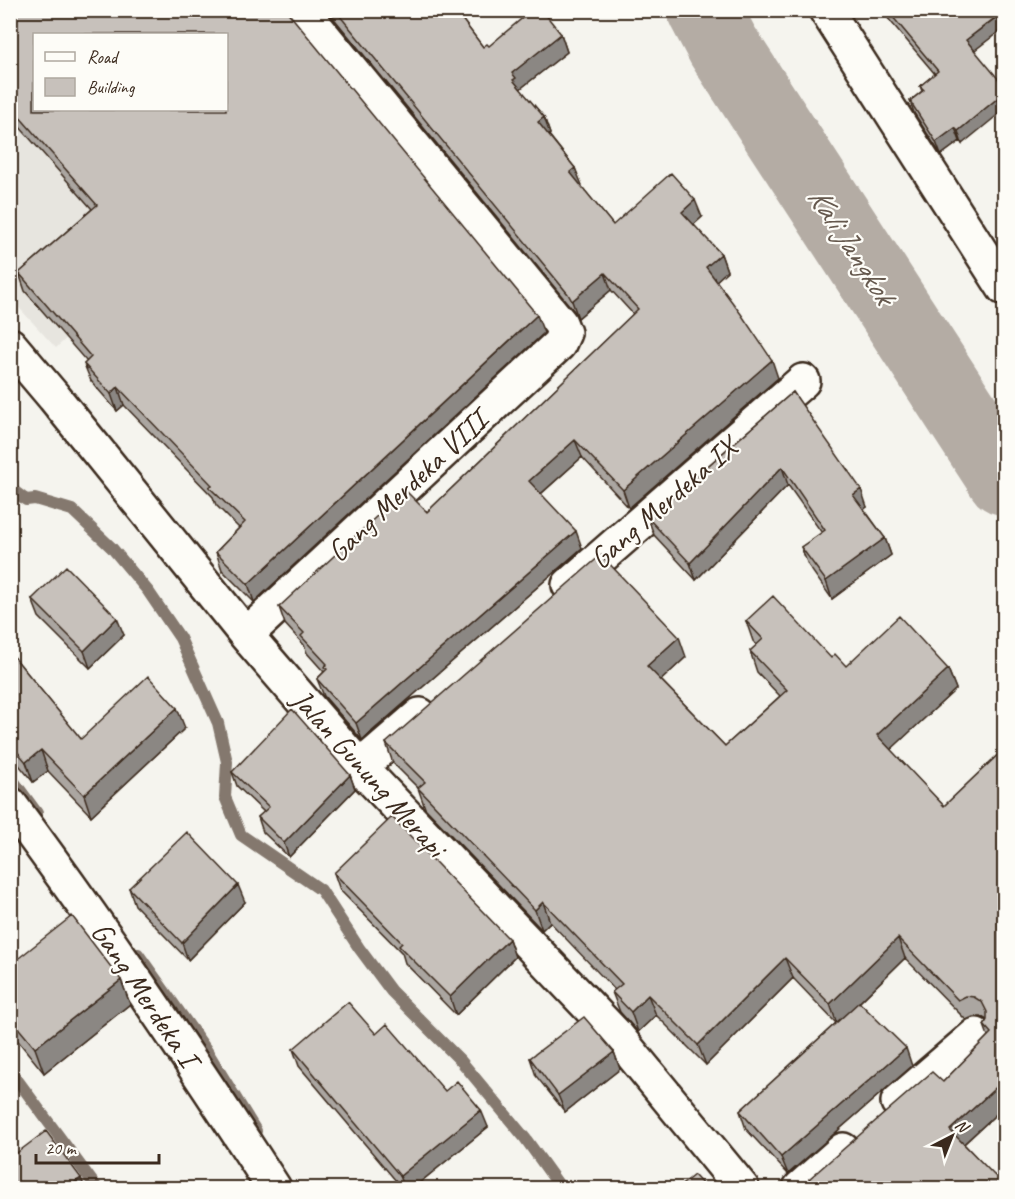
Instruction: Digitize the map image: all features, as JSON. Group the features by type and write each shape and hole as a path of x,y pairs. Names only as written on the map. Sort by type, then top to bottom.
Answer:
{"street":[{"name":"Gang Merdeka VIII","path":"246,635 560,344 564,333 560,323 302,10"},
{"path":"826,10 1005,288"},
{"name":"Jalan Gunung Merapi","path":"10,345 246,635 360,767 617,1036 742,1188"},
{"name":"Gang Merdeka IX","path":"546,605 803,381"},
{"path":"360,767 440,698"},
{"name":"Gang Merdeka I","path":"10,804 90,913 274,1188"},
{"path":"800,1188 976,1035"}],"shaded area":[{"path":"11,11 33,33 33,111 208,205 56,348 11,299"}],"building":[{"path":"10,10 286,10 537,315 248,584 216,552 245,522 209,487 212,485 118,387 111,394 84,364 91,357 19,273 97,205 10,106"},
{"path":"335,10 455,10 483,47 487,44 489,46 532,10 542,10 561,34 512,73 516,78 513,80 544,117 538,122 575,168 570,172 613,225 671,173 695,200 682,212 721,254 706,267 772,360 623,490 575,440 529,481 576,531 356,723 317,679 327,669 324,667 327,664 301,636 304,633 279,607 405,490 427,512 638,309 605,273 572,301"},
{"path":"887,10 1005,10 966,40 1005,87 1005,92 958,131 955,128 936,142 910,101 924,90 920,86 938,71"},
{"path":"793,392 861,489 853,495 885,538 826,581 801,547 825,530 782,467 690,563 648,518"},
{"path":"601,555 679,637 647,666 725,746 787,690 750,651 763,639 746,621 773,596 831,658 835,654 846,666 899,616 948,669 877,735 944,806 1005,748 1005,1079 950,1130 995,1176 1005,1167 1005,1188 818,1188 809,1179 932,1072 943,1082 991,1033 984,1025 987,1012 982,1002 974,997 966,996 958,1000 898,938 830,1004 785,958 698,1045 648,995 631,1012 612,992 622,984 543,902 535,910 418,788 425,782 386,743"},
{"path":"66,566 117,618 84,651 32,599"},
{"path":"10,652 81,739 148,676 177,708 84,795 41,750 26,762 10,743"},
{"path":"292,709 350,775 284,843 258,817 269,807 232,772"},
{"path":"392,817 509,939 450,997 399,946 402,943 334,873"},
{"path":"187,832 238,885 182,943 129,888"},
{"path":"72,916 121,980 35,1048 10,1018 10,965"},
{"path":"348,1002 376,1034 387,1024 445,1091 457,1081 481,1110 400,1176 293,1049"},
{"path":"859,1002 906,1048 781,1157 740,1111"},
{"path":"584,1017 614,1052 558,1095 530,1058"},
{"path":"46,1131 81,1178 66,1188 10,1188 10,1158"},
{"path":"694,1175 706,1188 678,1188"}],"waterway":[{"name":"Kali Jangkok","path":"704,10 723,46 1004,478"},
{"path":"10,488 26,500 35,499 72,510 112,548 148,591 180,638 218,723 227,762 225,797 241,835 321,890 359,948 391,991 461,1061 525,1138 561,1188"},
{"path":"10,776 37,813"},
{"path":"138,954 205,1048 256,1131"},
{"path":"10,1070 97,1188"}]}
